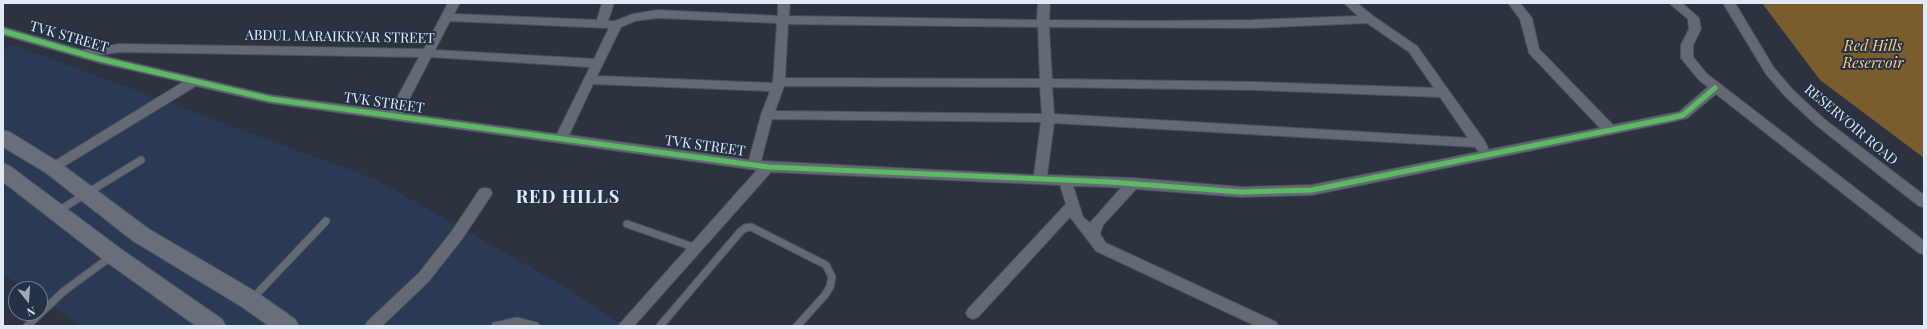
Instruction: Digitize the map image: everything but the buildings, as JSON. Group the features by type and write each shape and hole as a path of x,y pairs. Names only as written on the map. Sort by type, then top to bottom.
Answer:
{"main road":[{"path":"3,137 53,168 141,235 250,300 287,326"},
{"path":"3,171 113,255 214,326"}],"street":[{"path":"393,117 454,3"},
{"path":"601,24 608,3"},
{"path":"656,14 667,3"},
{"path":"754,165 767,115 778,84 784,3"},
{"path":"1040,180 1048,118 1043,22 1044,3"},
{"path":"1350,3 1369,19 1413,49 1488,156"},
{"path":"1514,3 1526,18 1534,50 1610,130"},
{"path":"1675,3 1693,18 1695,29 1687,45 1687,58 1703,77 1715,88 1924,249"},
{"name":"RESERVOIR ROAD","path":"1729,3 1770,71 1789,93 1820,122 1892,179 1924,202"},
{"path":"447,17 616,25 633,18 656,14 783,20 1043,22 1155,25 1236,24 1369,19"},
{"path":"561,139 588,80 616,25"},
{"name":"TVK STREET","path":"3,31 83,54 270,99 768,167 1133,183 1241,192 1312,190 1488,156 1683,114 1715,88"},
{"name":"ABDUL MARAIKKYAR STREET","path":"83,54 120,48 427,53 597,63"},
{"path":"588,80 778,84 1046,83 1255,86 1444,93"},
{"path":"53,168 194,81"},
{"path":"767,115 1048,118 1478,143"},
{"path":"625,326 768,167"},
{"path":"1065,180 1076,219 1093,235 1102,247 1271,326"},
{"path":"1093,235 1097,223 1133,183"},
{"path":"372,326 424,277 457,235 485,193"},
{"path":"973,313 1072,206"}],"lane":[{"path":"56,212 141,160"},
{"path":"250,300 326,221"},
{"path":"627,224 696,248"},
{"path":"660,326 740,232 745,228 751,227 826,265 832,277 830,287 797,326"},
{"path":"27,326 64,291 113,255"},
{"path":"495,326 504,322 517,321 536,326"}],"shaded area":[{"path":"13,45 377,180 572,291 624,326 81,326 48,304 48,281 14,281 3,274 3,50"}],"water":[{"name":"Red Hills Reservoir","path":"1762,3 1924,3 1924,158 1820,80"}],"cycle path":[{"path":"3,31 100,59 270,99 768,167 1110,182 1241,192 1312,190 1671,118 1683,115 1715,88"}],"district":[{"name":"RED HILLS","path":"568,197"}]}
